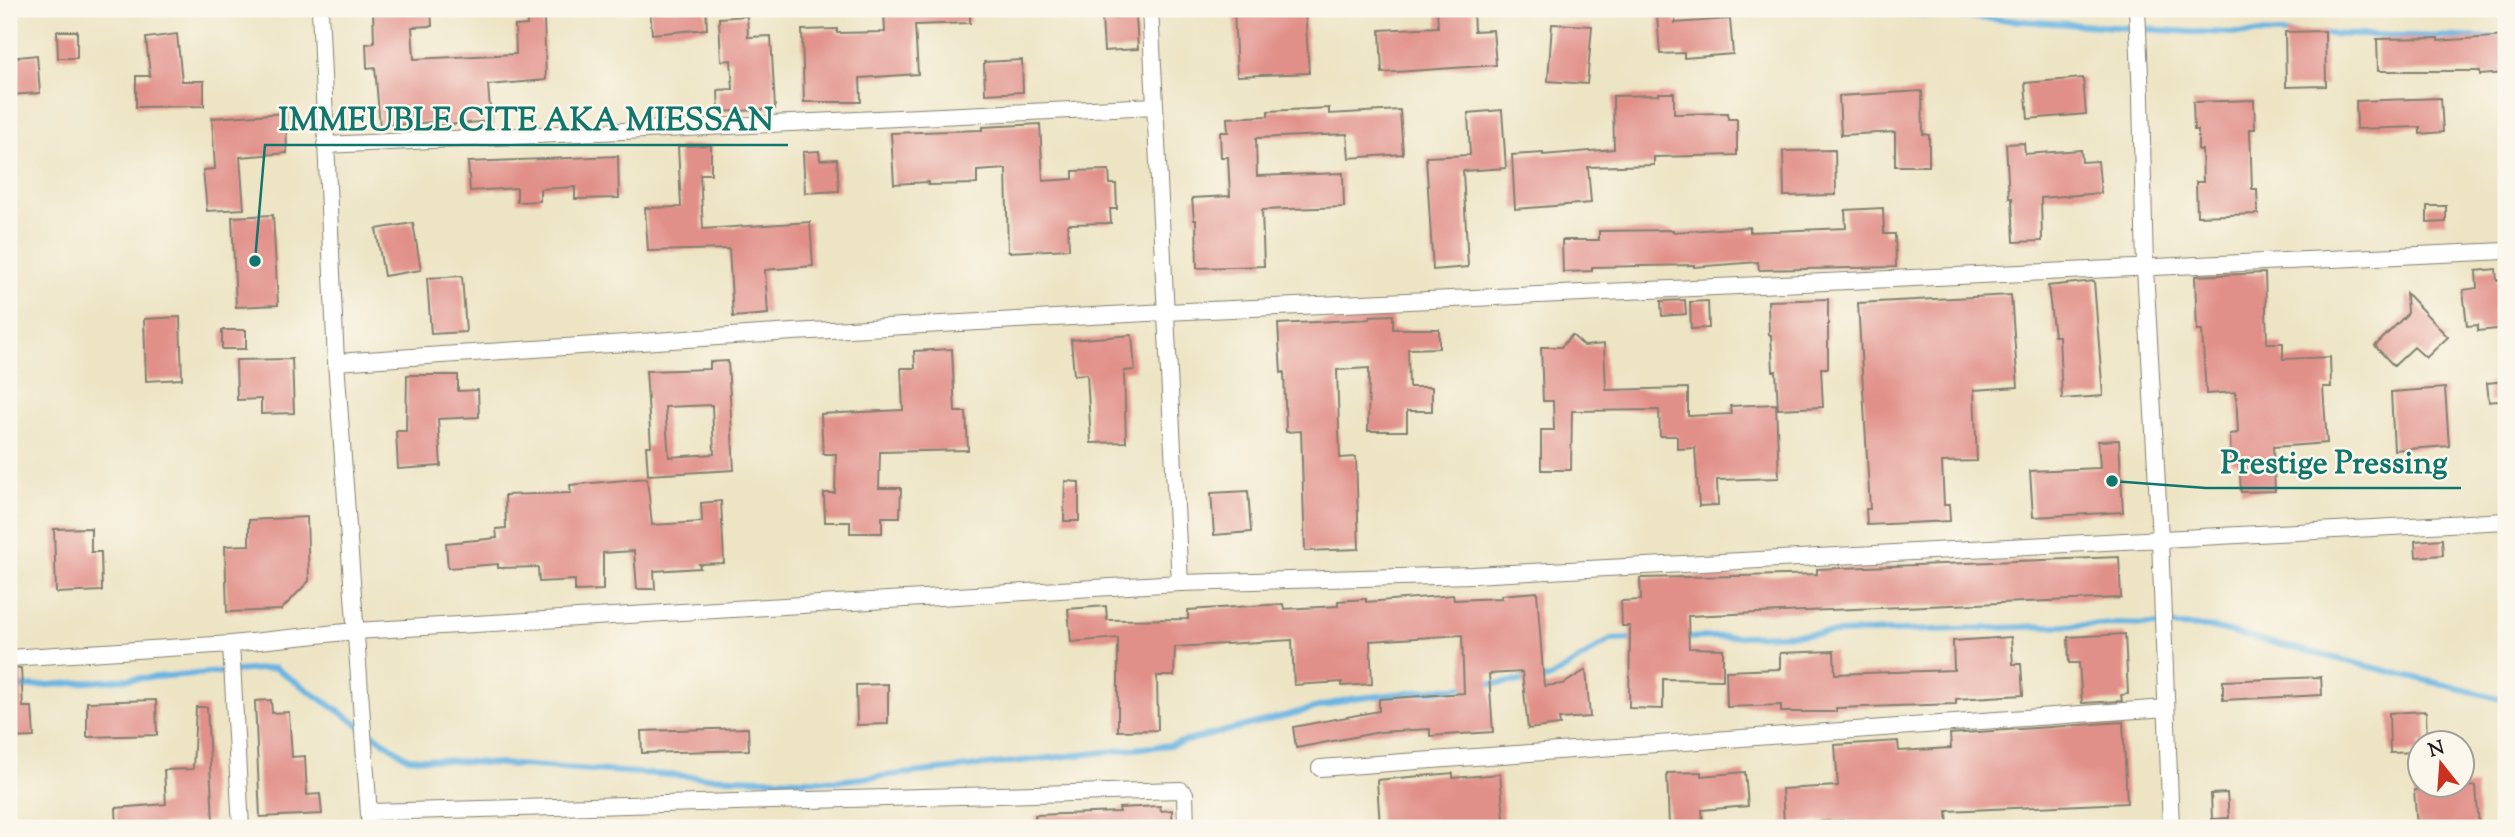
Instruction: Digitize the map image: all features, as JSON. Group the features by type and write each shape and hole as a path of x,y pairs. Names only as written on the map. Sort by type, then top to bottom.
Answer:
{"street":[{"path":"320,9 336,362 370,820 1181,790 1185,794 1186,828"},
{"path":"1150,9 1180,583"},
{"path":"2137,9 2145,268 2160,539 2171,828"},
{"path":"325,145 1155,106"},
{"path":"336,362 793,332 1166,312 2506,251"},
{"path":"9,659 232,645 355,631 1180,583 1473,575 2506,521"},
{"path":"232,645 241,828"},
{"path":"1320,768 2166,708"}],"building":[{"path":"373,9 431,9 432,26 412,27 414,59 516,54 515,26 527,25 527,20 544,19 546,80 488,85 491,121 434,126 433,122 380,126 375,67 367,68 366,44 374,43"},
{"path":"650,9 706,9 707,29 652,34"},
{"path":"970,9 970,23 915,25 918,74 860,78 861,102 804,102 802,30 837,29 837,33 885,32 884,11"},
{"path":"1234,9 1305,9 1309,73 1237,76"},
{"path":"1473,9 1474,31 1493,30 1496,65 1382,73 1380,30 1438,27 1437,10"},
{"path":"1675,14 1675,23 1730,19 1733,54 1684,58 1684,53 1660,54 1657,15"},
{"path":"747,16 748,37 771,36 775,109 719,112 718,90 733,89 731,60 721,61 719,18"},
{"path":"1136,16 1138,49 1104,51 1102,18"},
{"path":"1552,24 1592,26 1587,84 1548,81"},
{"path":"57,31 77,31 77,58 58,58"},
{"path":"2325,31 2326,86 2286,87 2285,32"},
{"path":"177,34 182,81 204,81 204,106 136,107 136,76 150,76 146,38"},
{"path":"2506,36 2506,73 2480,75 2480,71 2378,71 2377,39 2438,38 2438,41"},
{"path":"37,55 40,93 9,95 9,58"},
{"path":"1022,60 1023,92 985,94 984,62"},
{"path":"2083,78 2086,114 2028,119 2025,83"},
{"path":"1922,91 1923,134 1929,135 1929,166 1895,166 1895,132 1841,135 1839,96"},
{"path":"1674,93 1674,114 1727,113 1728,119 1737,119 1737,155 1654,157 1654,165 1588,167 1591,203 1515,209 1512,155 1614,149 1613,96"},
{"path":"2441,98 2443,132 2420,134 2420,127 2357,129 2356,101"},
{"path":"2254,100 2255,129 2250,129 2252,189 2257,189 2258,214 2197,216 2196,182 2203,182 2202,150 2198,150 2198,130 2194,130 2193,102"},
{"path":"1329,108 1329,114 1400,110 1403,154 1349,158 1347,134 1256,138 1257,176 1343,173 1344,207 1262,210 1264,266 1197,268 1196,220 1192,198 1230,196 1228,157 1221,157 1220,132 1228,132 1227,118 1268,116 1268,111"},
{"path":"1502,110 1506,168 1463,171 1468,267 1433,270 1426,157 1470,155 1468,113"},
{"path":"286,113 287,153 240,157 244,209 207,211 203,170 215,169 212,118"},
{"path":"1040,124 1043,181 1073,179 1073,171 1109,170 1110,184 1116,184 1117,209 1110,209 1111,223 1068,224 1069,249 1008,252 1006,169 977,171 977,184 894,184 891,133 982,130 982,127"},
{"path":"2024,143 2025,154 2081,150 2082,162 2098,161 2101,193 2041,198 2042,241 2014,242 2006,144"},
{"path":"711,145 711,174 700,174 703,229 810,222 813,266 765,270 768,314 733,317 729,249 648,251 645,208 681,207 678,146"},
{"path":"1835,150 1836,195 1784,196 1783,151"},
{"path":"819,151 820,160 837,159 839,191 805,193 803,152"},
{"path":"618,156 619,198 575,199 575,187 540,189 540,201 517,202 517,188 470,191 468,162"},
{"path":"2427,206 2446,206 2446,222 2427,223"},
{"path":"1883,208 1884,234 1895,234 1896,267 1759,270 1758,262 1694,267 1592,267 1592,271 1563,272 1562,240 1599,240 1599,231 1673,232 1750,227 1750,232 1846,228 1845,210"},
{"path":"273,215 278,305 236,307 232,217"},
{"path":"413,223 421,270 384,276 376,229"},
{"path":"2496,269 2497,281 2506,280 2506,328 2478,331 2478,325 2467,326 2463,290 2477,288 2476,271"},
{"path":"2265,273 2267,343 2283,343 2283,359 2330,357 2331,387 2323,387 2327,443 2273,447 2275,491 2241,492 2239,462 2231,463 2230,434 2238,433 2236,392 2206,394 2202,330 2197,330 2195,276"},
{"path":"462,276 466,332 431,334 427,278"},
{"path":"2094,281 2103,396 2062,399 2059,336 2054,336 2048,286"},
{"path":"2406,293 2448,337 2426,358 2414,347 2394,366 2375,346 2407,314"},
{"path":"2011,295 2018,387 1974,390 1977,461 1942,462 1944,505 1949,505 1950,521 1867,525 1866,509 1870,509 1858,303"},
{"path":"1828,299 1828,368 1821,368 1823,407 1778,409 1776,371 1773,371 1769,335 1768,301"},
{"path":"1685,300 1686,314 1662,316 1661,301"},
{"path":"1708,301 1709,328 1691,329 1690,302"},
{"path":"1393,315 1393,329 1439,329 1439,348 1408,349 1409,387 1432,387 1432,411 1407,411 1407,431 1368,431 1369,368 1337,370 1340,458 1356,457 1359,549 1305,551 1301,431 1286,432 1284,372 1281,373 1278,324 1370,319 1370,316"},
{"path":"180,317 182,379 146,381 144,319"},
{"path":"222,330 246,330 246,349 222,349"},
{"path":"1132,335 1135,370 1124,371 1126,442 1091,443 1087,374 1074,375 1071,340"},
{"path":"1572,335 1584,346 1604,344 1606,390 1688,388 1688,416 1731,414 1730,406 1776,404 1779,478 1717,480 1718,505 1699,506 1695,448 1677,449 1677,436 1660,436 1659,410 1572,411 1571,470 1541,470 1541,430 1554,430 1553,401 1543,401 1541,347 1561,347"},
{"path":"952,349 955,412 966,412 968,450 880,452 879,488 901,488 900,517 882,517 882,533 850,533 850,522 825,522 824,493 835,493 836,454 823,454 821,414 903,410 901,368 915,368 914,351"},
{"path":"292,359 294,413 261,414 261,399 237,400 236,360"},
{"path":"728,361 734,470 648,475 646,446 651,446 646,371 710,369 710,362","holes":["712,405 714,454 669,457 665,407"]},
{"path":"407,375 458,375 458,391 478,390 479,417 438,419 441,466 398,469 396,431 406,431"},
{"path":"2506,381 2506,400 2489,402 2487,383"},
{"path":"2445,388 2449,446 2394,450 2391,392"},
{"path":"2119,440 2123,512 2033,517 2030,471 2100,468 2098,441"},
{"path":"647,478 652,525 702,522 701,503 721,501 724,563 699,564 700,568 654,571 655,589 637,589 634,551 603,553 603,590 575,591 575,580 539,582 538,567 498,568 498,564 448,568 446,543 497,538 496,529 506,528 505,495 571,493 570,485"},
{"path":"1065,481 1079,482 1079,521 1064,521"},
{"path":"1248,491 1251,532 1214,535 1211,493"},
{"path":"307,517 309,581 281,610 227,612 225,546 249,545 249,520"},
{"path":"91,528 91,552 101,552 102,591 56,593 54,529"},
{"path":"2442,539 2443,555 2416,557 2415,541"},
{"path":"2119,557 2121,598 1688,616 1689,648 1723,649 1723,680 1663,679 1663,709 1629,708 1630,626 1622,626 1621,601 1641,600 1640,578 1817,574 1817,569"},
{"path":"1537,592 1544,686 1563,684 1586,670 1590,717 1559,719 1560,725 1528,729 1522,672 1489,674 1493,732 1430,736 1430,729 1380,732 1296,748 1293,727 1379,711 1379,699 1464,693 1462,635 1370,641 1372,684 1342,686 1342,682 1294,685 1292,640 1175,647 1174,676 1157,676 1158,730 1118,731 1118,638 1071,642 1068,609 1106,606 1107,620 1188,619 1188,610 1283,604 1284,609 1338,606 1338,601 1366,599 1366,602 1453,595 1454,600 1502,598 1501,595"},
{"path":"2125,634 2128,694 2121,695 2122,701 2082,703 2079,663 2069,663 2068,637"},
{"path":"2011,637 2013,664 2021,664 2023,695 1956,699 1956,704 1836,708 1836,712 1781,712 1781,705 1727,707 1726,671 1780,669 1780,653 1834,651 1835,674 1954,670 1953,641"},
{"path":"9,668 21,668 23,707 32,707 34,737 9,738"},
{"path":"2321,677 2322,695 2223,700 2223,681"},
{"path":"888,684 888,724 857,725 856,685"},
{"path":"156,700 157,735 87,737 87,702"},
{"path":"271,700 272,713 289,712 292,757 305,756 307,795 320,794 322,814 260,817 255,701"},
{"path":"196,707 207,707 213,821 161,824 161,828 117,828 116,808 166,804 164,770 193,769"},
{"path":"2426,711 2427,728 2406,728 2406,752 2390,753 2389,713"},
{"path":"2123,722 2127,803 1947,811 1948,828 1850,828 1849,820 1784,823 1782,789 1838,786 1835,745 1898,741 1899,751 1951,748 1950,734"},
{"path":"748,728 749,750 642,753 641,731"},
{"path":"1701,772 1701,776 1745,772 1748,806 1702,810 1703,825 1669,826 1667,773"},
{"path":"1453,773 1453,778 1500,774 1505,828 1380,828 1377,780"},
{"path":"2476,786 2479,828 2417,828 2415,798 2476,798"},
{"path":"2227,793 2229,818 2212,819 2211,794"},
{"path":"1160,806 1161,811 1172,810 1173,828 1036,828 1035,815 1120,812 1119,808"}],"waterway":[{"path":"1836,9 2192,32 2292,34"},
{"path":"2320,34 2506,38"},
{"path":"1681,638 2118,624 2208,627 2506,700"},
{"path":"1482,685 1550,678 1610,640 1638,639"},
{"path":"9,688 275,668 408,758 700,777 836,781 1171,745 1350,699 1471,686"}],"place":[{"name":"IMMEUBLE CITE AKA MIESSAN","path":"255,261"},
{"name":"Prestige Pressing","path":"2112,481"}]}
